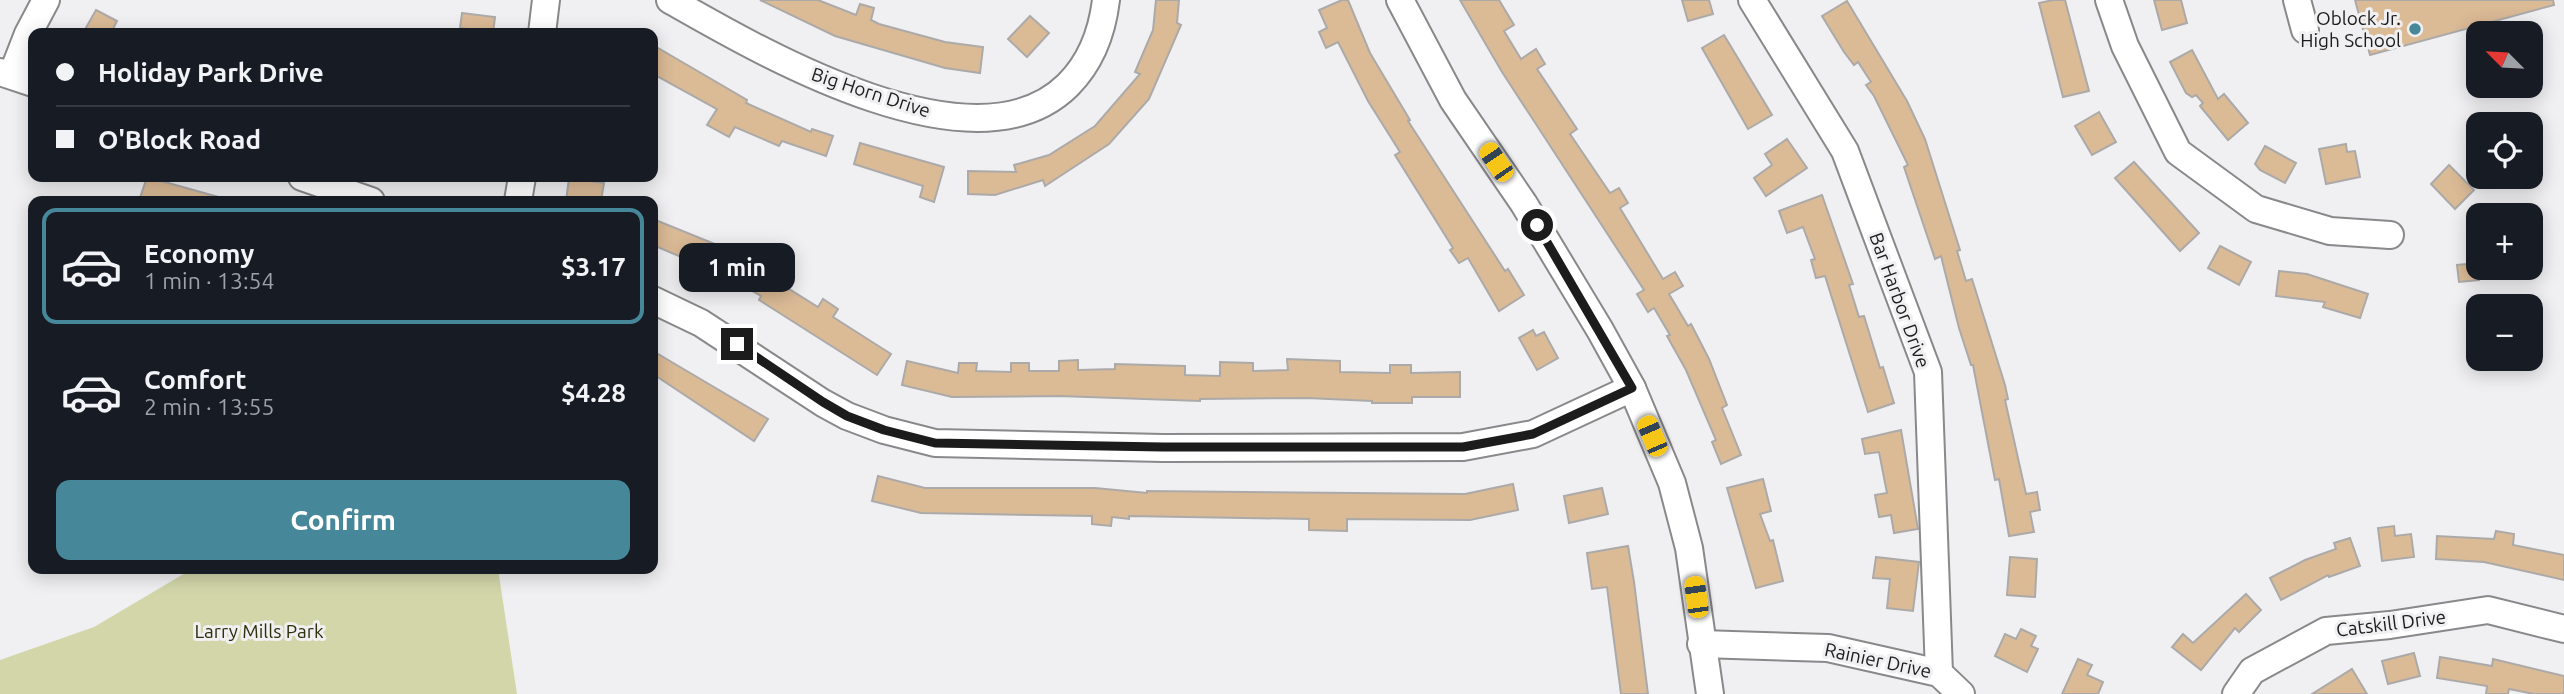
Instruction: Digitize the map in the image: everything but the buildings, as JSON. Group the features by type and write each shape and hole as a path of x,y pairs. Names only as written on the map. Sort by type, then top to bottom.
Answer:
{"street":[{"path":"31,28 46,0"},
{"path":"543,28 546,0"},
{"name":"Big Horn Drive","path":"670,0 744,42 834,82 918,111 977,119 1006,117 1031,109 1056,96 1076,77 1091,55 1101,30 1106,0"},
{"path":"1400,0 1453,100 1524,204 1632,388 1672,483 1689,548 1710,694"},
{"name":"Bar Harbor Drive","path":"1752,0 1845,151 1928,372 1939,673"},
{"path":"2109,0 2125,46 2178,152 2256,209 2330,231 2390,235"},
{"path":"2297,0 2305,30"},
{"path":"15,77 28,34"},
{"path":"316,182 357,196"},
{"path":"658,302 701,323 847,416 884,430 935,443 1176,448 1463,447 1533,434 1632,388"},
{"name":"Catskill Drive","path":"2236,694 2252,671 2326,631 2390,625 2488,610 2564,629"},
{"name":"Rainier Drive","path":"1702,645 1828,648 1939,673 1961,694"}],"green space":[{"name":"Larry Mills Park","path":"184,574 499,574 517,694 0,694 0,660 94,627"}],"place":[{"name":"Oblock Jr. High School","path":"2415,29"}],"route":[{"path":"737,344 847,416 884,430 935,443 1163,447 1463,447 1533,434 1632,388 1537,225"}]}
